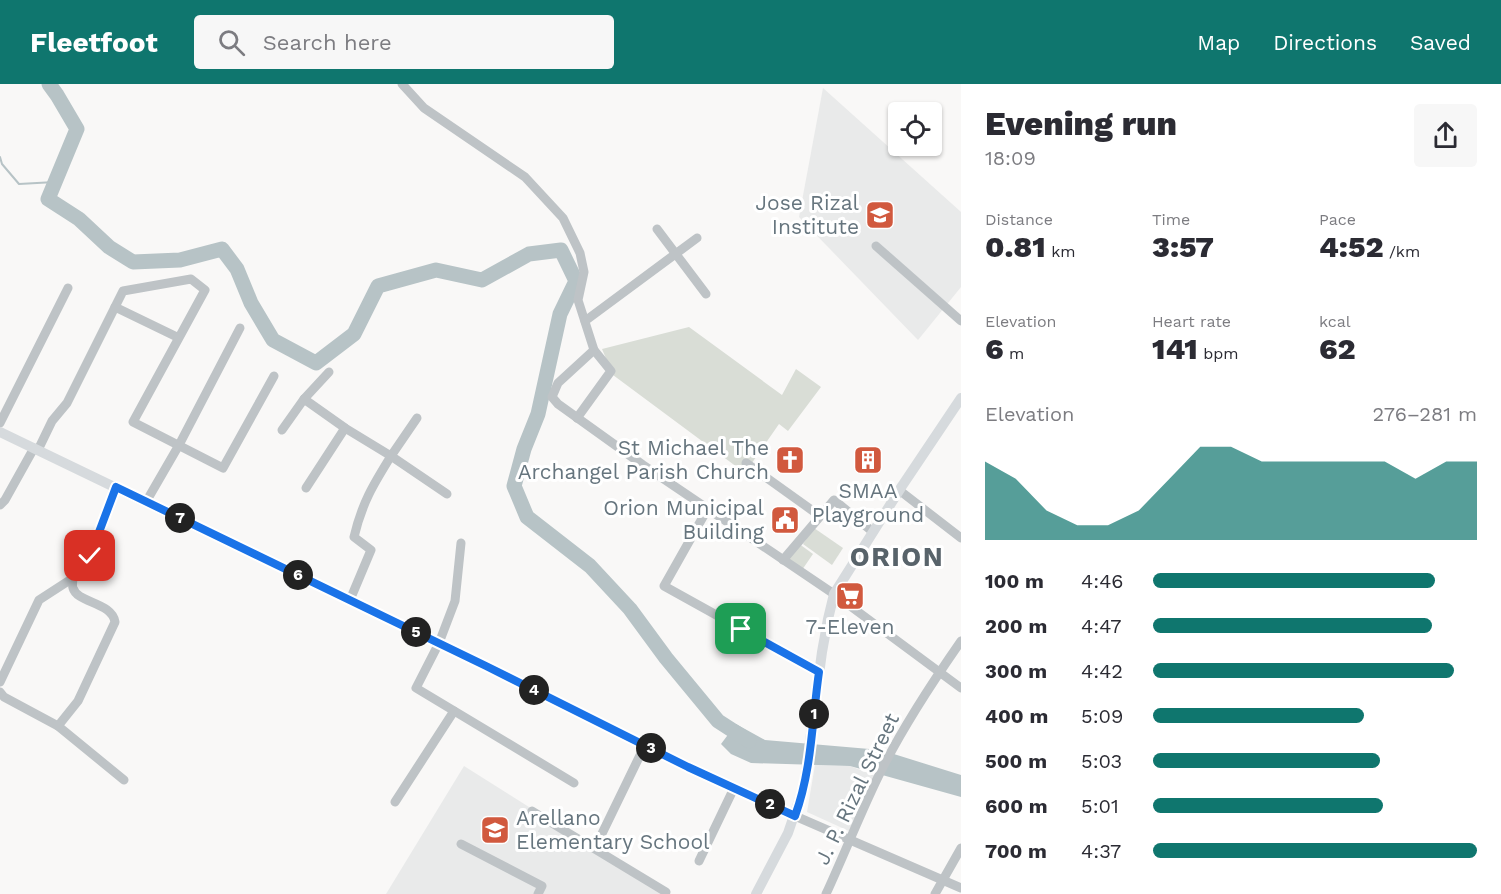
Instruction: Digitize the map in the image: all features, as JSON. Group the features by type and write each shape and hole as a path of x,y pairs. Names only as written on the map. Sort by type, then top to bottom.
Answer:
{"main road":[{"path":"756,894 795,816 800,801 808,766 819,672 834,594 899,490 961,398"},
{"path":"0,432 795,816"}],"street":[{"path":"402,84 424,108 525,177 563,218 580,253 584,272 578,300 594,350 611,371 577,418"},
{"path":"657,229 706,294"},
{"path":"585,321 697,238"},
{"path":"876,246 961,321"},
{"path":"0,505 9,494 52,421 67,403 123,291 191,279 205,290 133,422 224,468 274,376"},
{"path":"0,423 68,288"},
{"path":"115,307 177,338"},
{"path":"146,502 179,445 240,328"},
{"path":"594,350 558,383 552,397 558,404 834,594 961,688"},
{"path":"282,430 304,399 328,372"},
{"path":"304,399 447,494"},
{"path":"350,600 371,550 354,537 360,511 367,494 417,418"},
{"path":"306,488 345,428"},
{"path":"746,463 820,516"},
{"path":"0,682 39,600 73,577 88,560 116,487"},
{"path":"899,490 961,538"},
{"path":"783,560 834,500 873,532"},
{"path":"708,508 664,586 819,672"},
{"path":"461,543 455,601 439,643 416,688 574,783"},
{"path":"58,726 78,701 115,622 114,617 108,611 76,592 73,587 73,577"},
{"name":"J. P. Rizal Street","path":"826,894 879,775 939,672 961,641"},
{"path":"0,692 4,697 58,726 124,780"},
{"path":"395,802 454,711"},
{"path":"595,848 645,745"},
{"path":"699,861 734,788"},
{"path":"532,811 666,892"},
{"path":"795,816 961,888"},
{"path":"461,844 542,886 538,894"},
{"path":"935,894 961,848"}],"shaded area":[{"name":"Jose Rizal Institute","path":"823,88 888,146 888,156 899,156 961,212 961,287 918,340 799,217"},
{"path":"689,327 782,395 796,369 821,387 788,431 779,424 745,473 613,375 602,349"},
{"path":"814,528 843,548 832,565 803,544"},
{"path":"798,543 813,554 802,570 787,558"},
{"path":"736,724 765,740 881,750 961,775 961,797 850,766 751,763 731,754 721,744"},
{"path":"815,765 850,766 876,776 851,832 807,812"},
{"name":"Arellano Elementary School","path":"464,766 667,894 386,894"}],"waterway":[{"path":"49,84 77,129 48,199 79,219 109,247 133,262 180,260 222,249 237,269 251,303 273,340 316,363 354,334 378,286 436,270 482,280 529,254 561,250 576,281 560,314 538,414 524,449 514,486 527,517 590,566 630,609 666,658 718,721 749,741"},
{"path":"0,157 2,164 19,184 55,182"}],"place":[{"name":"Jose Rizal Institute","path":"880,215"},
{"name":"St Michael The Archangel Parish Church","path":"790,460"},
{"name":"SMAA Playground","path":"868,460"},
{"name":"Orion Municipal Building","path":"785,520"},
{"name":"7-Eleven","path":"850,596"},
{"name":"Arellano Elementary School","path":"495,830"}],"district":[{"name":"ORION","path":"897,557"}],"route":[{"path":"90,556 116,487 486,666 688,767 795,816 808,766 819,672 741,629"}]}
